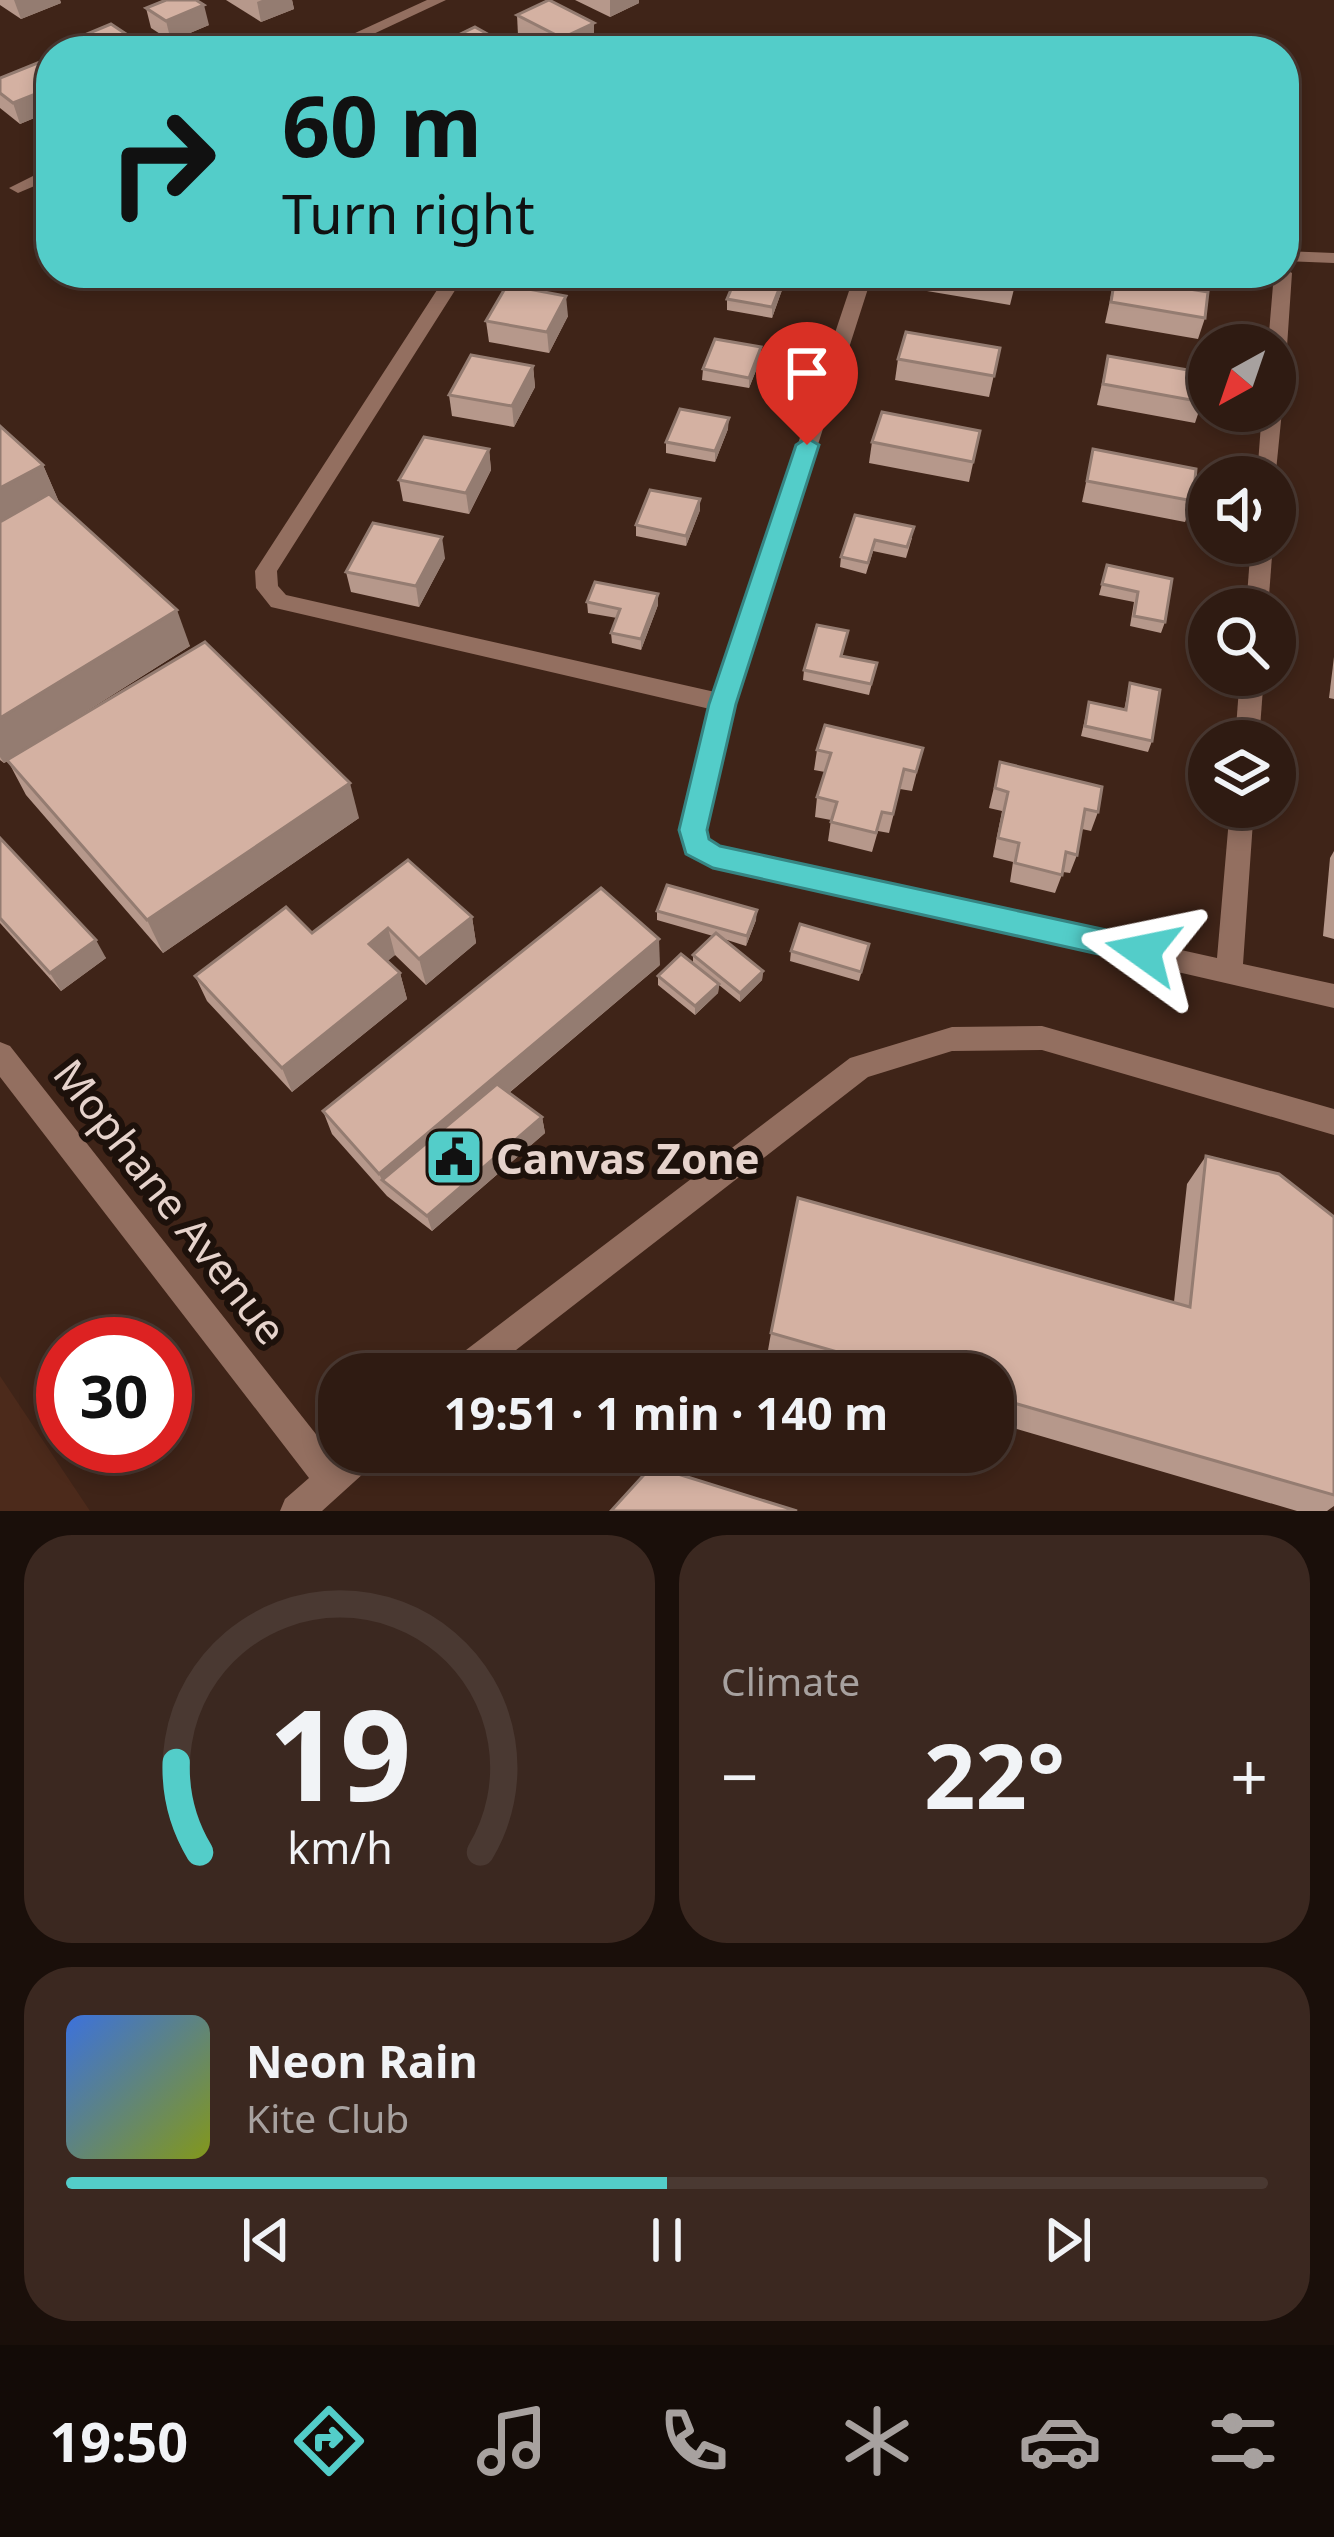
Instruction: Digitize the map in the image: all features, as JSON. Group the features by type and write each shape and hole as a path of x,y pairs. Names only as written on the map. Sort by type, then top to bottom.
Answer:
{"street":[{"path":"358,36 440,0"},
{"path":"18,188 36,179"},
{"path":"1299,258 1334,258"},
{"path":"447,288 266,572 267,588 279,601 723,704"},
{"path":"859,288 723,704 693,830 696,846 713,856 1334,996"},
{"path":"1279,324 1282,288"},
{"path":"1229,970 1240,828"},
{"path":"487,1353 860,1067 905,1051 952,1039 1042,1038 1334,1122"},
{"name":"Mophane Avenue","path":"0,1055 331,1480"},
{"path":"297,1511 339,1473"}],"shaded area":[{"path":"0,1376 36,1430 36,1473 65,1473 90,1511 0,1511"}],"building":[{"path":"166,0 196,0 204,5 166,21 146,8"},
{"path":"549,0 594,23 558,36 517,15"},
{"path":"111,24 129,36 82,36"},
{"path":"475,27 491,36 456,36"},
{"path":"36,64 36,94 13,103 0,93 0,78"},
{"path":"505,288 566,296 547,332 486,321"},
{"path":"732,288 779,288 772,307 727,299"},
{"path":"1113,288 1208,292 1205,318 1111,302"},
{"path":"906,332 1000,348 994,376 898,359"},
{"path":"715,339 761,347 749,378 703,369"},
{"path":"471,355 533,366 512,406 449,395"},
{"path":"1108,356 1188,370 1188,399 1103,384"},
{"path":"680,409 729,418 715,451 666,442"},
{"path":"882,412 980,431 973,462 872,442"},
{"path":"0,426 43,465 0,488"},
{"path":"424,437 489,449 466,493 399,480"},
{"path":"1093,449 1188,467 1188,500 1087,481"},
{"path":"650,490 700,499 686,536 636,525"},
{"path":"49,494 177,610 0,718 0,522"},
{"path":"855,515 914,527 907,547 875,540 868,563 841,557"},
{"path":"373,523 442,537 416,586 346,572"},
{"path":"1107,565 1172,579 1165,622 1134,616 1138,592 1102,584"},
{"path":"595,582 658,594 641,639 611,633 620,609 587,602"},
{"path":"817,625 848,631 841,656 877,663 871,684 804,670"},
{"path":"205,642 350,783 147,920 7,760"},
{"path":"1130,683 1160,690 1152,741 1085,726 1089,702 1126,710"},
{"path":"825,725 923,748 916,772 904,769 893,814 882,812 876,833 831,822 837,802 817,797 831,753 817,750"},
{"path":"1000,762 1102,787 1098,812 1085,809 1077,855 1066,852 1062,875 1015,863 1019,843 998,838 1008,792 995,788"},
{"path":"0,838 96,940 50,973 0,918"},
{"path":"408,860 472,917 419,959 388,928 369,944 400,973 282,1068 195,976 286,907 312,933"},
{"path":"667,885 757,910 747,936 657,911"},
{"path":"601,888 659,939 379,1174 323,1111"},
{"path":"800,924 869,944 861,972 791,951"},
{"path":"716,933 763,971 740,993 693,955"},
{"path":"681,954 719,984 695,1006 658,976"},
{"path":"497,1084 542,1117 427,1216 382,1180"},
{"path":"1206,1156 1279,1174 1334,1217 1334,1495 1014,1403 1014,1353 841,1353 771,1333 798,1198 1190,1307"},
{"path":"646,1473 675,1473 797,1511 611,1511"}],"place":[{"name":"Canvas Zone","path":"454,1157"}],"route":[{"path":"807,445 723,704 693,830 696,846 713,856 1143,951"}]}
